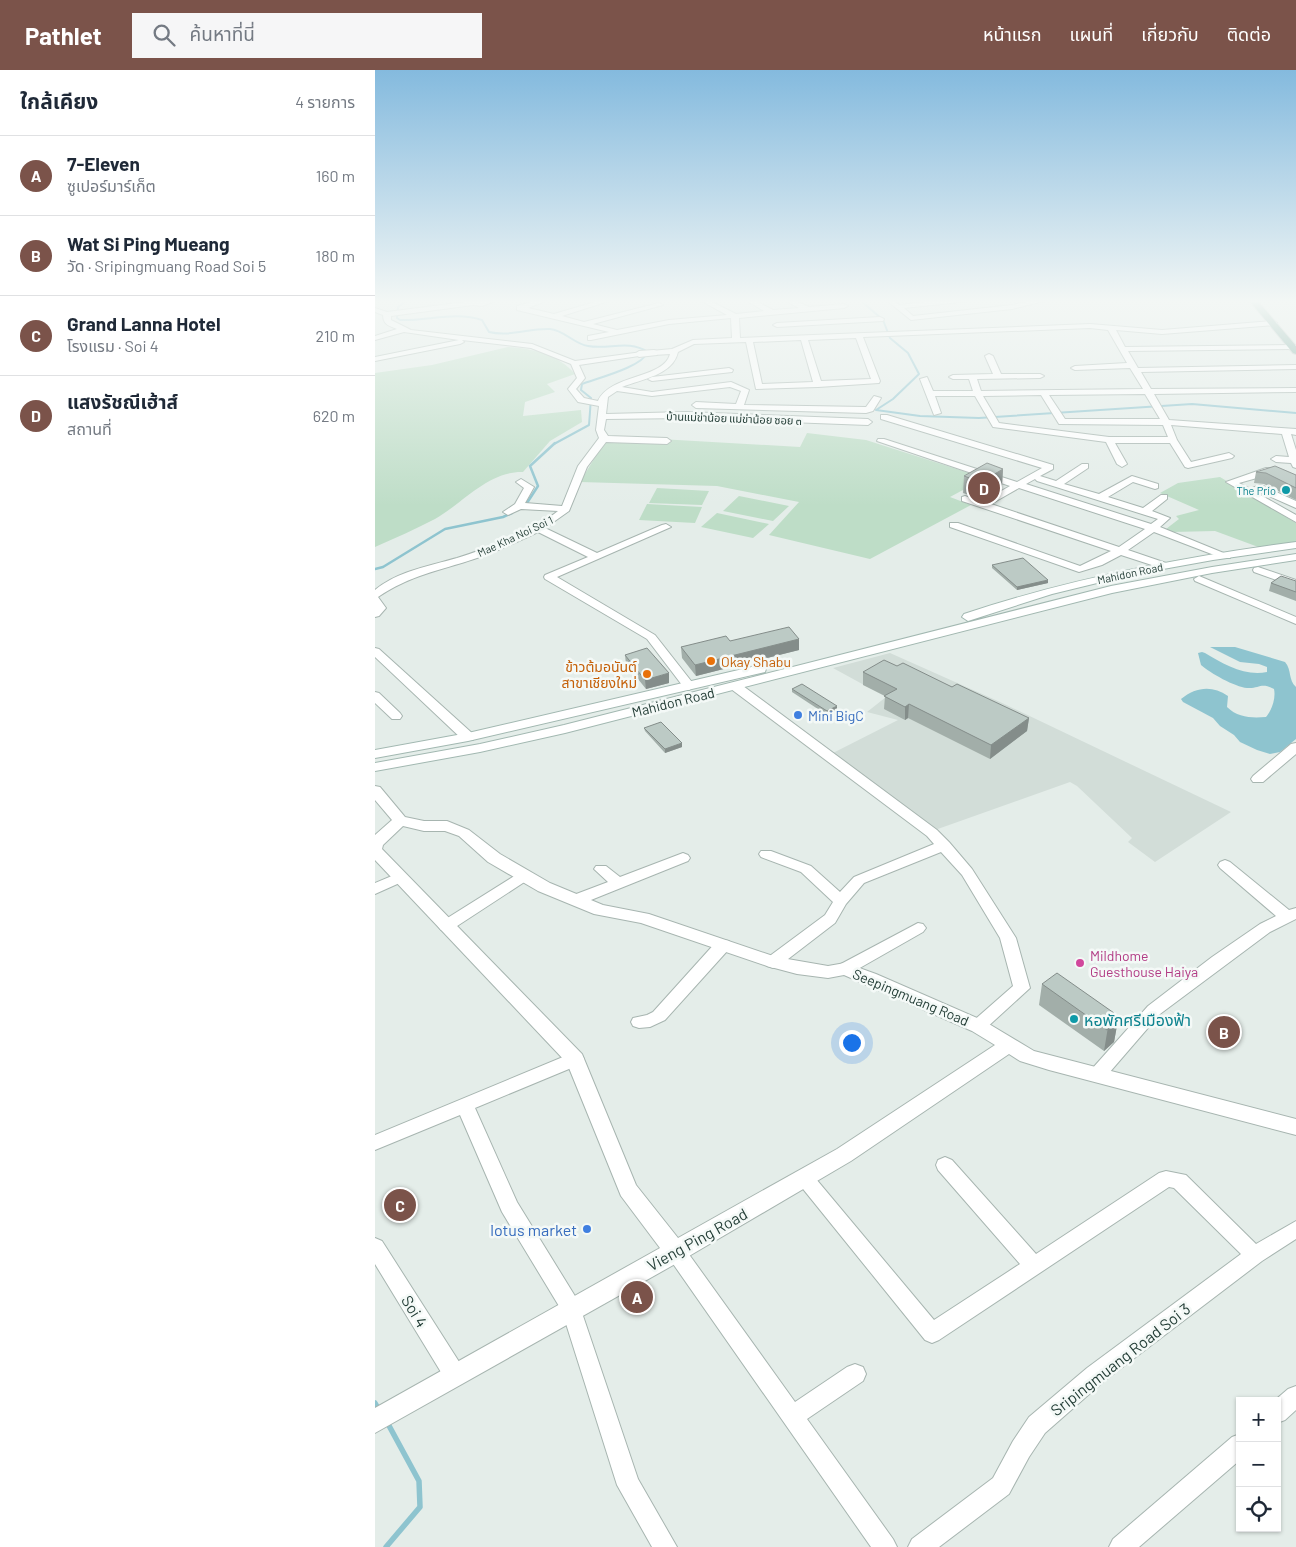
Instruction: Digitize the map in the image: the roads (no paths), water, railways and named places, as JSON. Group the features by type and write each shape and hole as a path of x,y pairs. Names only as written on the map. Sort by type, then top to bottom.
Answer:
{"main road":[{"name":"Mahidon Road","path":"968,621 1020,599 1165,566 1296,545"},
{"name":"Mahidon Road","path":"375,754 468,737 1205,566 1296,552"},
{"name":"Mahidon Road","path":"1108,588 1296,557"},
{"name":"Mahidon Road","path":"375,767 495,744 735,686 968,621 1199,579 1296,564"},
{"path":"375,790 400,821 376,843 375,847"},
{"name":"Seepingmuang Road","path":"400,821 424,826 447,826 464,833 494,858 524,876 544,887 600,910 643,918 667,925 773,962 797,968 828,972 845,969 870,978 978,1026 1027,1056 1296,1127"},
{"path":"375,851 575,1059 628,1190 675,1252"},
{"name":"Vieng Ping Road","path":"376,1421 571,1308 804,1179 844,1155 1010,1044"}],"street":[{"path":"576,368 581,378 572,389 580,401 604,403"},
{"path":"665,368 615,388 604,396 600,430 603,439 667,441"},
{"path":"755,368 759,387 876,381 871,368"},
{"path":"812,368 817,384"},
{"path":"994,368 998,376"},
{"path":"1075,368 1146,368"},
{"path":"1134,368 1166,422 1173,440 1188,465 1229,456"},
{"path":"633,380 729,370"},
{"path":"972,376 978,394 996,425 1109,440 1173,440"},
{"path":"953,377 1040,376"},
{"path":"924,379 937,413"},
{"path":"615,388 660,393 731,384 745,390 739,407"},
{"path":"929,394 1148,392 1187,388 1296,390"},
{"path":"691,413 702,389"},
{"path":"648,413 660,393"},
{"path":"1044,394 1062,422 1166,422 1296,432"},
{"path":"782,409 785,398"},
{"path":"695,405 826,411 866,410 870,409 877,398"},
{"path":"826,411 828,400"},
{"name":"บ้านแม่ข่าน้อย แม่ข่าน้อย ซอย ๓","path":"601,417 686,415 868,422"},
{"path":"883,417 1050,467 983,505"},
{"path":"1276,459 1294,463 1286,431"},
{"name":"Mae Kha Noi Soi 1","path":"375,595 381,589 420,571 482,553 538,528 561,514 566,508 583,466 603,439"},
{"path":"1109,440 1122,464"},
{"path":"881,441 1152,528 1226,556"},
{"path":"1057,484 1085,466"},
{"path":"1296,482 1273,471 1266,471 1231,482 1296,519"},
{"path":"1102,497 1132,478 1155,486"},
{"path":"954,525 1079,569 1088,569 1121,550 1165,518 1040,479"},
{"path":"521,482 529,487 523,506"},
{"path":"1250,493 1260,488 1294,504"},
{"path":"1145,511 1164,497"},
{"path":"965,499 1165,566"},
{"path":"1276,508 1294,504"},
{"path":"509,512 523,506 566,508"},
{"path":"538,528 597,557"},
{"path":"666,528 549,577 651,637 689,686"},
{"path":"1259,570 1296,584"},
{"path":"1199,579 1294,618"},
{"path":"375,600 380,608 377,617"},
{"path":"375,651 468,737"},
{"path":"735,686 890,804 932,833 967,872 1008,938 1022,988 978,1026"},
{"path":"375,697 396,716"},
{"path":"1258,780 1296,748"},
{"path":"773,962 831,920 841,901 859,880 944,845"},
{"path":"766,854 806,869 841,901"},
{"path":"575,900 683,858"},
{"path":"1097,1075 1155,1010 1218,961 1265,928 1291,914 1225,865"},
{"path":"601,869 618,883"},
{"path":"446,926 524,876"},
{"path":"375,888 399,878"},
{"path":"845,969 918,928"},
{"path":"639,1022 658,1018 723,945"},
{"path":"375,1143 575,1059"},
{"path":"465,1105 509,1206 571,1308 628,1485 665,1547"},
{"path":"945,1165 1034,1265"},
{"path":"804,1179 932,1333 1166,1179 1179,1181 1255,1255"},
{"name":"Sripingmuang Road Soi 3","path":"920,1547 1001,1486 1021,1449 1037,1426 1095,1375 1255,1255 1296,1229"},
{"name":"Soi 4","path":"375,1247 455,1375"},
{"path":"675,1252 885,1547"},
{"path":"792,1416 855,1374"},
{"path":"1281,1409 1296,1396"},
{"path":"1121,1547 1236,1448"}],"water":[{"path":"1210,647 1235,647 1285,662 1289,668 1292,681 1296,687 1296,739 1280,752 1270,754 1240,742 1213,718 1183,702 1181,699 1192,692 1210,689 1222,692 1228,696 1227,707 1240,715 1266,717 1270,711 1274,700 1274,689 1263,686 1254,688 1242,687 1216,676 1201,665 1198,653 1205,653 1227,665 1251,673 1267,672 1267,667 1240,662"}],"waterway":[{"path":"554,444 589,425 591,398 581,390 582,384 627,368"},
{"path":"916,368 919,374 893,399 876,410 920,416 979,418 1192,404 1296,413"},
{"path":"525,506 538,486 530,466 555,443"},
{"path":"375,569 383,567 445,529 503,517 512,513"},
{"path":"375,1403 379,1410"},
{"path":"386,1547 420,1507 419,1481 387,1422"}],"place":[{"name":"แสงรัชณีเฮ้าส์","path":"984,488"},
{"name":"The Prio","path":"1286,490"},
{"name":"Okay Shabu","path":"711,661"},
{"name":"ข้าวต้มอนันต์ สาขาเชียงใหม่","path":"647,674"},
{"name":"Mini BigC","path":"798,715"},
{"name":"Mildhome Guesthouse Haiya","path":"1080,963"},
{"name":"หอพักศรีเมืองฟ้า","path":"1074,1019"},
{"name":"Wat Si Ping Mueang","path":"1224,1032"},
{"name":"Grand Lanna Hotel","path":"400,1205"},
{"name":"lotus market","path":"587,1229"},
{"name":"7-Eleven","path":"637,1297"}]}
